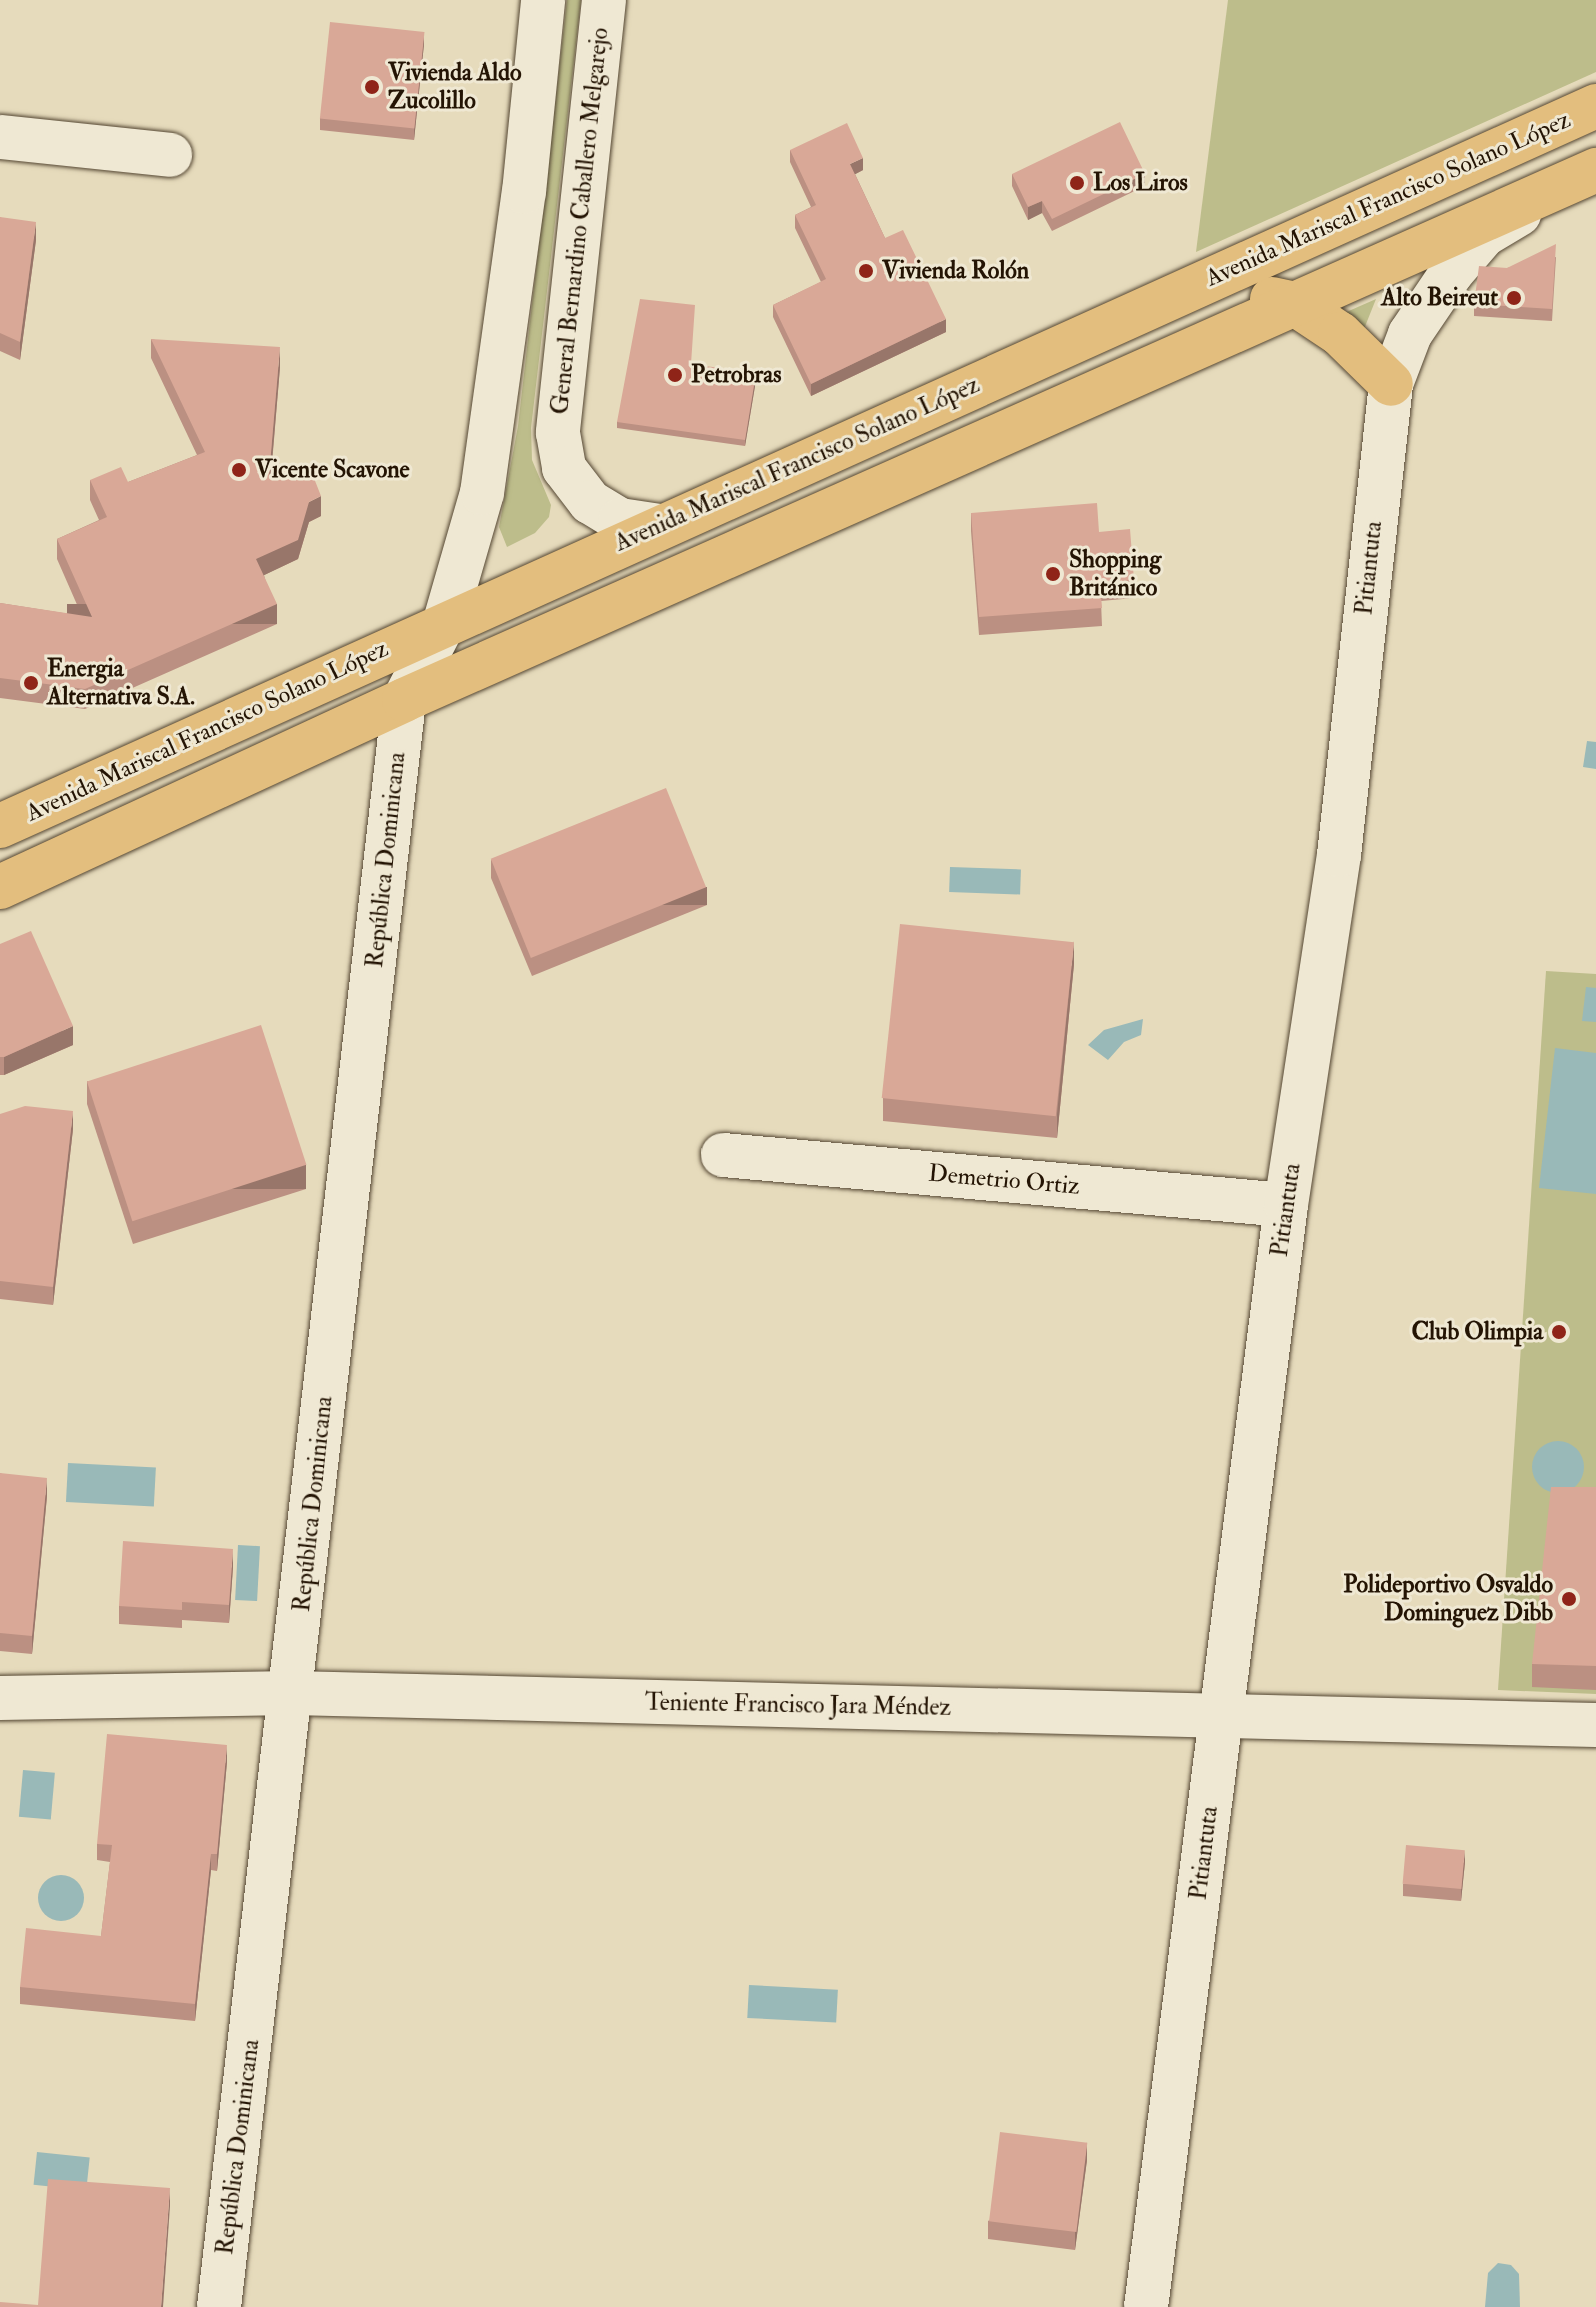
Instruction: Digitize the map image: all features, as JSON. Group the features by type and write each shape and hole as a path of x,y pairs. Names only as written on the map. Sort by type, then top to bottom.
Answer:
{"highway":[{"name":"Avenida Mariscal Francisco Solano López","path":"0,826 445,621 1596,106"},
{"path":"0,887 404,700 1581,178"},
{"path":"1204,282 1295,304 1340,334 1391,384"}],"street":[{"path":"404,700 445,621 482,493 524,192 533,74 543,0"},
{"name":"General Bernardino Caballero Melgarejo","path":"604,0 558,433 564,468 590,502 620,520 660,526"},
{"path":"533,74 595,79"},
{"path":"0,137 170,155"},
{"name":"Pitiantuta","path":"1146,2307 1286,1205 1339,855 1391,384 1410,334 1460,263 1484,235 1581,178"},
{"name":"República Dominicana","path":"219,2307 404,700"},
{"name":"Demetrio Ortiz","path":"723,1155 1286,1205"},
{"name":"Teniente Francisco Jara Méndez","path":"0,1698 292,1693 1596,1725"}],"green space":[{"path":"567,0 581,0 531,428 532,460 551,505 549,517 535,533 507,547 499,527 518,426"},
{"path":"1228,0 1596,0 1596,72 1196,252"},
{"path":"1376,299 1348,369 1301,332"},
{"name":"Club Olimpia","path":"1546,971 1596,974 1596,1694 1498,1690"}],"water":[{"path":"1587,741 1596,742 1596,769 1583,767"},
{"path":"950,867 1021,869 1020,894 949,892"},
{"path":"1586,987 1596,988 1596,1022 1582,1021"},
{"path":"1143,1019 1141,1035 1124,1042 1108,1060 1088,1045 1104,1030"},
{"path":"1555,1048 1596,1053 1596,1194 1539,1188"},
{"path":"1558,1441 1576,1449 1584,1467 1576,1485 1558,1493 1540,1485 1532,1467 1540,1449"},
{"path":"68,1463 156,1468 154,1507 66,1502"},
{"path":"238,1545 260,1546 257,1601 235,1600"},
{"path":"23,1770 55,1773 51,1820 19,1817"},
{"path":"61,1875 78,1881 84,1898 78,1915 61,1921 44,1915 38,1898 44,1881"},
{"path":"749,1985 838,1990 836,2023 747,2018"},
{"path":"37,2152 90,2158 86,2190 34,2185"},
{"path":"1498,2263 1511,2265 1519,2274 1520,2307 1485,2307 1488,2273"}],"building":[{"name":"Vivienda Aldo Zucolillo","path":"330,22 424,32 414,128 320,118"},
{"name":"Los Liros","path":"1120,122 1145,174 1052,219 1042,201 1028,207 1012,174"},
{"name":"Vivienda Rolón","path":"847,123 863,158 850,164 885,238 903,230 946,319 811,384 773,305 826,279 795,215 816,205 790,150"},
{"path":"0,217 36,222 20,342 0,333"},
{"name":"Alto Beireut","path":"1556,244 1552,309 1474,304 1479,266 1507,268"},
{"name":"Petrobras","path":"640,299 695,305 691,364 756,373 745,440 617,422"},
{"path":"151,339 280,347 269,476 308,463 321,496 309,502 298,540 256,559 277,604 85,689 0,678 0,603 92,617 57,539 107,517 90,480 121,467 128,482 205,452"},
{"name":"Shopping Británico","path":"1097,503 1099,532 1130,529 1134,580 1100,583 1102,608 979,617 971,513"},
{"path":"666,788 706,887 531,958 491,859"},
{"path":"900,924 1074,942 1056,1116 882,1098"},
{"path":"31,931 73,1026 0,1057 0,944"},
{"path":"261,1025 306,1165 132,1221 87,1082"},
{"path":"25,1106 73,1111 53,1287 0,1281 0,1114"},
{"path":"0,1473 47,1478 32,1636 0,1633"},
{"name":"Polideportivo Osvaldo Dominguez Dibb","path":"1551,1487 1596,1487 1596,1666 1532,1664"},
{"path":"123,1541 233,1549 229,1605 182,1602 182,1610 119,1606"},
{"path":"107,1734 227,1745 217,1854 211,1854 195,2004 20,1987 26,1928 101,1936 112,1845 97,1844"},
{"path":"1406,1845 1465,1850 1461,1889 1403,1884"},
{"path":"1000,2132 1087,2143 1076,2232 989,2221"},
{"path":"48,2179 170,2188 161,2307 0,2307 0,2302 38,2305"}],"place":[{"name":"Vivienda Aldo Zucolillo","path":"372,87"},
{"name":"Los Liros","path":"1077,183"},
{"name":"Vivienda Rolón","path":"866,271"},
{"name":"Alto Beireut","path":"1514,298"},
{"name":"Petrobras","path":"675,375"},
{"name":"Vicente Scavone","path":"239,470"},
{"name":"Shopping Británico","path":"1053,574"},
{"name":"Energia Alternativa S.A.","path":"31,683"},
{"name":"Club Olimpia","path":"1559,1332"},
{"name":"Polideportivo Osvaldo Dominguez Dibb","path":"1569,1599"}]}
